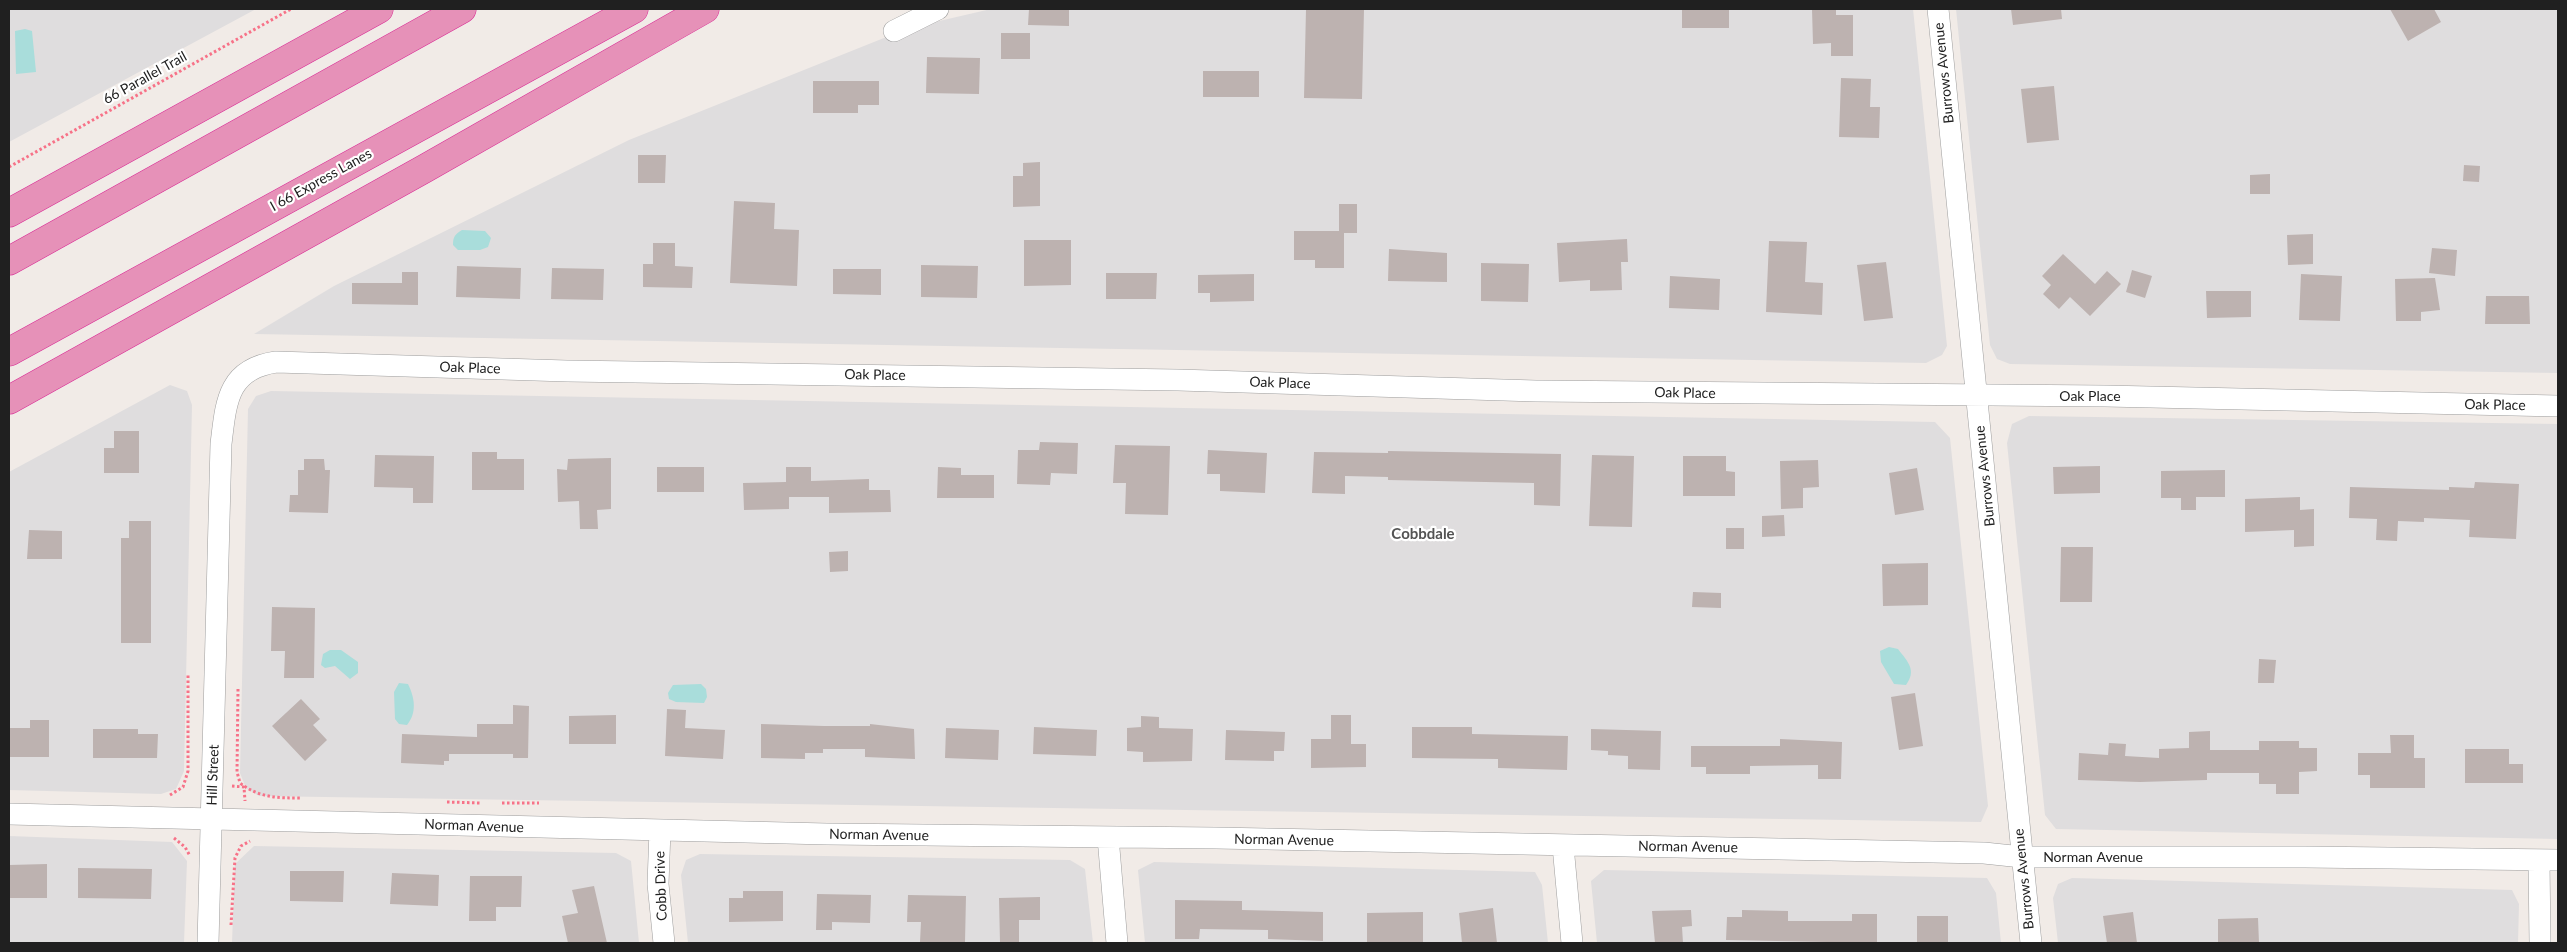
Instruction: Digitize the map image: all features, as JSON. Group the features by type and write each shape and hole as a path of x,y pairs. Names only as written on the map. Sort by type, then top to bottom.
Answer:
{"highway":[{"path":"9,213 379,9"},
{"path":"9,261 462,9"},
{"name":"I 66 Express Lanes","path":"9,352 634,9"},
{"path":"9,400 705,11"}],"street":[{"path":"894,31 938,9"},
{"name":"Burrows Avenue","path":"1938,9 2031,943"},
{"name":"Oak Place","path":"216,607 221,444 230,393 247,372 262,364 276,362 566,371 1178,380 1536,391 2105,396 2558,406"},
{"name":"Hill Street","path":"208,943 216,607"},
{"name":"Norman Avenue","path":"9,814 827,834 1108,837 1984,853 2022,857 2304,857 2549,861"},
{"name":"Cobb Drive","path":"660,830 658,884 664,943"},
{"path":"1108,837 1117,943"},
{"path":"1563,846 1572,943"},
{"path":"2540,943 2549,861"}],"path":[{"name":"66 Parallel Trail","path":"9,166 292,9"},
{"path":"165,796 173,795 183,787 188,771 188,674"},
{"path":"238,689 237,772 240,784 250,792 266,797 306,798"},
{"path":"439,802 487,803"},
{"path":"493,803 539,803"},
{"path":"168,838 174,838 185,847 191,864"},
{"path":"230,934 234,858 241,846 255,838"}],"shaded area":[{"path":"9,9 256,9 9,142"},
{"path":"991,9 1913,9 1947,346 1942,355 1926,363 254,334 334,286 629,140 909,28"},
{"path":"1956,9 2558,9 2558,373 2010,364 1997,359 1990,345"},
{"path":"170,385 187,391 192,405 184,771 176,789 161,794 9,790 9,472"},
{"path":"271,391 1935,422 1950,438 1988,806 1981,822 259,796 246,788 240,773 248,409 256,396"},
{"path":"2029,416 2558,424 2558,839 2056,829 2045,815 2007,443 2012,424"},
{"path":"9,836 172,842 187,861 184,943 9,943"},
{"path":"254,846 616,853 631,861 639,943 232,943 235,864"},
{"path":"700,854 1070,860 1085,869 1093,943 688,943 681,875 686,860"},
{"path":"1154,862 1535,872 1542,885 1548,943 1145,943 1138,870"},
{"path":"1604,870 1987,878 1996,893 2001,943 1597,943 1591,881"},
{"path":"2072,878 2512,890 2519,904 2518,943 2058,943 2053,898 2058,884"}],"water":[{"path":"25,29 32,31 36,72 16,74 15,31"},
{"path":"462,230 485,231 491,238 488,247 480,250 458,250 453,245 453,240 456,234"},
{"path":"1889,647 1898,649 1910,666 1911,675 1906,685 1894,684 1881,662 1880,651"},
{"path":"330,650 341,650 358,662 358,673 350,679 335,666 325,668 321,665 323,654"},
{"path":"399,683 408,684 414,705 412,716 407,725 399,724 395,719 394,692"},
{"path":"701,684 706,689 707,697 704,703 676,702 669,699 668,693 673,685"}],"building":[{"path":"1029,9 1069,9 1069,26 1028,25"},
{"path":"1306,9 1364,9 1362,99 1304,98"},
{"path":"1682,9 1729,9 1729,28 1682,28"},
{"path":"1812,9 1836,9 1836,15 1853,15 1853,56 1831,56 1831,43 1813,44"},
{"path":"2011,9 2061,9 2062,19 2013,25"},
{"path":"2390,9 2434,9 2441,22 2408,41"},
{"path":"1001,33 1030,33 1030,59 1001,59"},
{"path":"927,57 980,58 979,94 926,93"},
{"path":"1203,71 1259,71 1259,97 1203,97"},
{"path":"1841,78 1871,79 1870,107 1880,107 1879,138 1839,137"},
{"path":"813,81 879,81 879,105 858,105 858,113 813,113"},
{"path":"2054,86 2059,140 2027,143 2021,89"},
{"path":"638,155 666,155 665,183 638,183"},
{"path":"1040,162 1040,206 1013,207 1013,176 1023,176 1023,163"},
{"path":"2464,165 2480,166 2479,182 2463,181"},
{"path":"2270,174 2270,194 2250,194 2250,175"},
{"path":"734,201 775,203 774,229 799,230 797,286 730,283"},
{"path":"1339,204 1357,204 1357,233 1344,233 1344,268 1315,268 1315,260 1294,260 1294,231 1339,231"},
{"path":"2313,234 2313,264 2288,265 2287,235"},
{"path":"1627,239 1628,262 1621,262 1622,290 1590,291 1590,280 1559,282 1557,243"},
{"path":"1024,240 1071,240 1071,285 1024,286"},
{"path":"1769,241 1807,242 1805,282 1823,283 1822,315 1766,312"},
{"path":"653,243 675,243 675,266 693,267 692,288 643,287 643,264 653,264"},
{"path":"2432,248 2457,250 2455,276 2429,273"},
{"path":"1389,249 1447,253 1447,282 1388,281"},
{"path":"2063,254 2095,284 2107,271 2121,284 2090,316 2070,297 2059,309 2043,294 2051,285 2042,276"},
{"path":"1886,262 1893,318 1864,321 1857,265"},
{"path":"1481,263 1529,264 1528,302 1481,301"},
{"path":"921,265 978,266 977,298 921,297"},
{"path":"457,266 521,268 520,299 456,297"},
{"path":"552,268 604,269 603,300 551,299"},
{"path":"833,269 881,269 881,295 833,294"},
{"path":"2132,270 2152,276 2145,298 2126,292"},
{"path":"402,272 418,272 418,305 352,304 352,283 402,283"},
{"path":"1106,273 1157,273 1156,299 1106,299"},
{"path":"1254,274 1254,301 1210,302 1210,293 1198,293 1198,275"},
{"path":"2301,274 2342,276 2340,321 2299,320"},
{"path":"1670,276 1720,279 1719,310 1669,308"},
{"path":"2435,278 2440,310 2421,312 2421,321 2396,321 2395,279"},
{"path":"2206,291 2251,291 2251,317 2207,318"},
{"path":"2486,296 2529,296 2530,324 2485,324"},
{"path":"114,431 139,431 139,473 104,473 104,448 114,448"},
{"path":"1040,442 1078,443 1077,474 1051,473 1050,485 1017,484 1018,450 1039,450"},
{"path":"1115,445 1170,446 1168,515 1125,514 1126,483 1113,483"},
{"path":"1208,450 1267,453 1265,493 1220,491 1220,474 1207,474"},
{"path":"1388,451 1561,454 1560,506 1534,505 1534,483 1388,480 1388,477 1345,476 1345,494 1312,493 1314,452 1388,453"},
{"path":"472,452 497,452 497,459 524,459 524,490 472,490"},
{"path":"375,455 434,456 433,503 413,503 413,488 374,487"},
{"path":"1592,455 1634,456 1632,527 1589,526"},
{"path":"1683,456 1726,456 1726,471 1735,472 1735,496 1683,496"},
{"path":"611,458 611,509 597,510 598,529 580,529 579,501 558,502 557,469 567,470 568,459"},
{"path":"304,459 324,459 325,470 330,470 328,513 289,512 290,495 298,495 298,470 304,470"},
{"path":"1818,460 1819,487 1803,488 1803,508 1781,509 1780,461"},
{"path":"2100,466 2100,493 2054,494 2053,467"},
{"path":"657,467 704,467 704,492 657,492"},
{"path":"786,467 811,467 811,481 869,479 869,490 890,490 891,512 829,513 829,497 789,497 789,509 744,510 743,483 786,482"},
{"path":"938,467 961,468 961,475 994,475 994,498 937,498"},
{"path":"1917,468 1924,510 1895,515 1889,473"},
{"path":"2225,470 2225,497 2196,497 2196,510 2181,510 2181,498 2161,498 2161,471"},
{"path":"2475,482 2519,484 2516,539 2469,537 2470,520 2424,518 2424,522 2398,521 2397,541 2376,540 2377,519 2349,518 2350,487 2449,490 2449,487 2474,488"},
{"path":"2300,497 2300,510 2314,509 2314,546 2294,547 2294,530 2245,532 2245,499"},
{"path":"1784,515 1785,536 1762,537 1762,516"},
{"path":"129,521 151,521 151,643 121,643 121,538 129,538"},
{"path":"1726,528 1744,528 1744,549 1726,549"},
{"path":"29,530 62,531 62,559 27,559"},
{"path":"2061,547 2093,547 2092,602 2060,602"},
{"path":"848,551 848,571 830,572 829,552"},
{"path":"1928,563 1928,605 1883,606 1882,564"},
{"path":"1693,592 1721,593 1721,608 1692,607"},
{"path":"272,607 315,608 314,678 284,678 285,651 271,651"},
{"path":"2259,659 2276,660 2274,683 2258,683"},
{"path":"1915,693 1923,746 1899,750 1891,697"},
{"path":"301,699 320,719 313,725 327,740 305,761 272,726"},
{"path":"513,705 529,706 528,758 513,758 513,754 449,754 449,761 444,761 444,765 401,763 402,734 477,737 477,724 513,724"},
{"path":"667,709 686,710 685,728 725,730 723,759 665,756"},
{"path":"616,715 616,744 569,744 569,716"},
{"path":"1331,715 1351,715 1351,744 1366,744 1366,767 1311,768 1311,739 1331,739"},
{"path":"1141,716 1159,717 1159,728 1193,729 1192,761 1143,762 1143,752 1127,751 1127,728 1141,727"},
{"path":"30,720 49,720 49,757 9,757 9,728 30,728"},
{"path":"761,724 870,726 870,724 914,729 915,759 865,757 865,749 823,749 823,753 805,753 805,759 761,758"},
{"path":"1034,727 1097,730 1096,756 1033,754"},
{"path":"1412,727 1472,727 1472,734 1568,736 1567,770 1498,768 1498,759 1412,758"},
{"path":"946,728 999,730 998,760 945,758"},
{"path":"93,729 138,729 138,734 158,734 157,758 93,758"},
{"path":"1591,729 1661,731 1660,770 1628,769 1628,756 1608,755 1608,751 1591,750"},
{"path":"1226,730 1285,732 1284,751 1274,751 1274,761 1225,760"},
{"path":"2210,731 2210,750 2259,750 2259,741 2299,741 2299,748 2317,748 2317,771 2299,772 2299,794 2276,794 2276,784 2259,784 2259,773 2207,773 2207,780 2140,782 2078,780 2079,753 2108,755 2109,743 2126,744 2125,756 2159,758 2159,749 2189,748 2189,732"},
{"path":"2390,735 2414,735 2414,758 2425,758 2425,788 2370,788 2370,775 2358,775 2358,753 2391,753"},
{"path":"1780,739 1842,742 1841,779 1818,779 1818,765 1750,766 1750,774 1706,774 1706,767 1691,767 1691,746 1780,746"},
{"path":"2465,749 2509,749 2509,764 2523,764 2523,783 2465,783"},
{"path":"47,864 47,898 9,898 9,865"},
{"path":"78,868 152,869 151,899 78,898"},
{"path":"290,871 344,871 343,902 290,901"},
{"path":"392,873 439,875 438,906 390,904"},
{"path":"470,876 522,876 521,907 496,907 496,921 469,921"},
{"path":"594,886 607,943 568,943 562,916 578,913 572,890"},
{"path":"743,891 783,891 783,921 729,922 729,898 743,898"},
{"path":"817,894 871,895 870,923 832,922 832,930 816,930"},
{"path":"908,895 966,896 965,942 920,942 921,922 907,922"},
{"path":"1040,897 1040,920 1019,920 1019,943 1000,943 999,898"},
{"path":"1175,900 1242,901 1242,910 1323,912 1323,941 1268,939 1268,930 1200,929 1199,939 1175,939"},
{"path":"1493,908 1497,943 1462,943 1459,913"},
{"path":"1691,910 1692,926 1682,927 1683,943 1655,943 1652,911"},
{"path":"1742,910 1788,911 1788,921 1852,921 1852,914 1877,914 1877,943 1726,940 1727,917 1742,917"},
{"path":"1423,912 1423,943 1367,943 1367,913"},
{"path":"2133,912 2137,943 2107,943 2103,916"},
{"path":"1917,916 1948,916 1948,943 1917,943"},
{"path":"2258,918 2259,943 2218,943 2218,919"}],"district":[{"name":"Cobbdale","path":"1423,534"}]}
